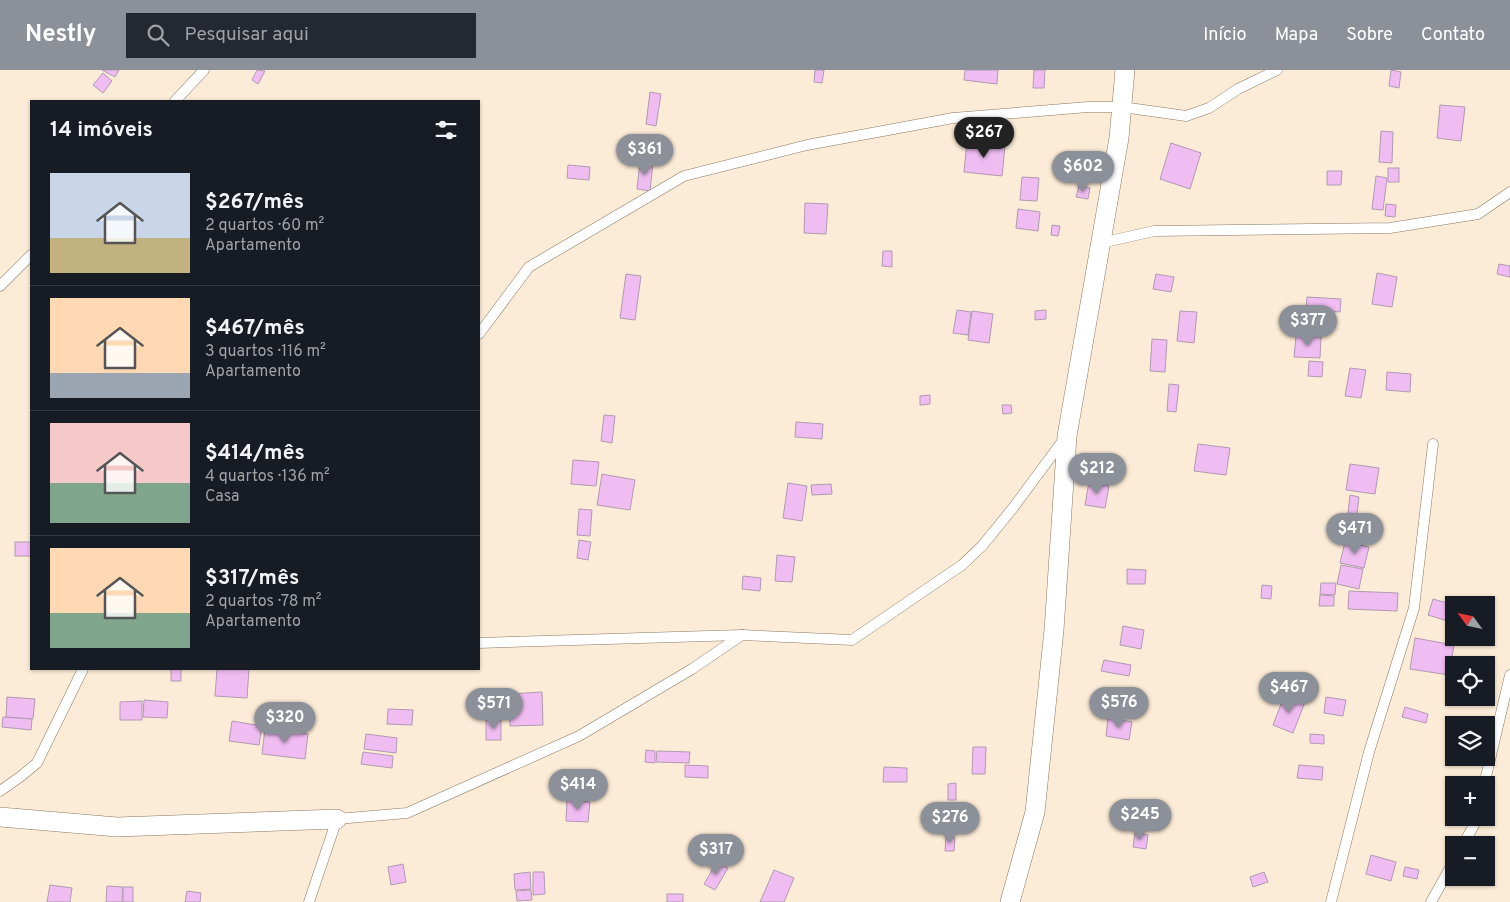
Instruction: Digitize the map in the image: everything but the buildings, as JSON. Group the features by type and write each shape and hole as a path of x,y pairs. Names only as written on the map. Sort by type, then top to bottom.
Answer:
{"street":[{"path":"1010,902 1035,812 1054,630 1067,436 1119,138 1125,70"},
{"path":"0,817 117,827 337,819"}],"lane":[{"path":"176,100 204,70"},
{"path":"480,333 529,267 684,176 807,145 953,118 1088,107 1122,107 1186,116 1209,108 1238,89 1277,70"},
{"path":"1101,242 1154,231 1390,228 1478,214 1510,192"},
{"path":"0,286 30,256"},
{"path":"480,643 742,635 852,640 962,565 982,546 1013,508 1067,436"},
{"path":"1332,902 1368,752 1414,608 1433,444"},
{"path":"309,902 337,819 407,813 570,740 692,670 742,635"},
{"path":"0,791 37,763 83,670"},
{"path":"1486,776 1510,675"},
{"path":"1431,902 1445,877"}]}
